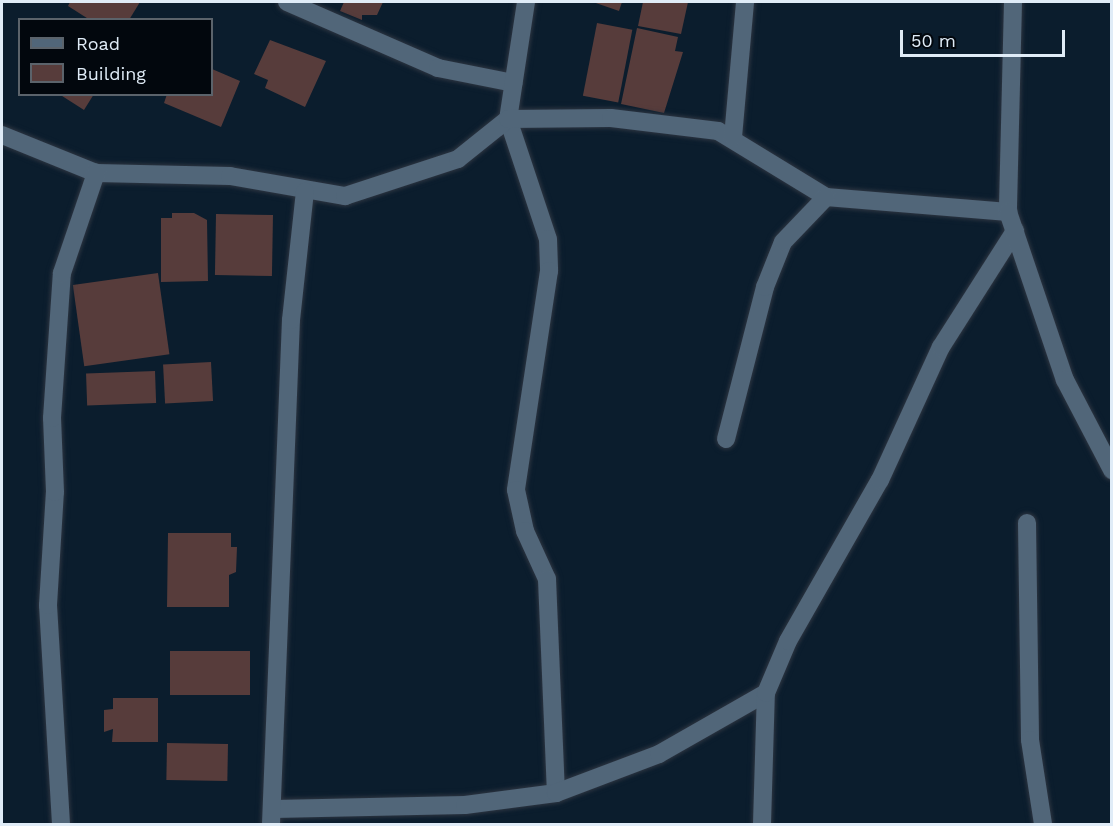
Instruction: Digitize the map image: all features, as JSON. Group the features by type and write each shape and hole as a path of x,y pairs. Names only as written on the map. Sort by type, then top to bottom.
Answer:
{"street":[{"path":"287,2 438,68 514,82"},
{"path":"526,2 508,119 548,239 542,339 516,490 525,531 547,579 556,793"},
{"path":"732,137 745,2"},
{"path":"1012,2 1008,212 1065,380 1112,470"},
{"path":"2,135 96,172 230,176 305,192 345,196 379,188 458,159 508,119 611,118 732,137 826,197 1008,212"},
{"path":"61,825 48,605 55,492 52,418 62,273 96,172"},
{"path":"305,192 291,320 282,500 272,817 465,805 556,793 659,754 766,693"},
{"path":"726,439 765,287 783,242 826,197"},
{"path":"762,825 766,693 788,641 880,480 941,347 1015,231"},
{"path":"1028,523 1030,740 1043,825"}],"building":[{"path":"70,2 140,2 130,18 87,18 68,6"},
{"path":"344,2 383,2 377,15 362,15 362,20 340,11"},
{"path":"593,2 622,2 619,11"},
{"path":"643,2 688,2 681,34 638,26"},
{"path":"597,23 632,30 618,103 583,96"},
{"path":"637,28 678,37 675,51 683,52 664,113 621,104"},
{"path":"270,40 326,61 305,107 265,88 268,80 254,74"},
{"path":"213,69 240,81 221,127 164,103 166,96 213,96"},
{"path":"62,96 93,96 84,110"},
{"path":"172,213 194,213 207,220 208,281 161,282 161,218 172,218"},
{"path":"216,214 273,215 272,276 215,275"},
{"path":"158,273 169,354 84,366 73,285"},
{"path":"211,362 213,401 165,403 163,365"},
{"path":"155,371 156,403 87,405 86,373"},
{"path":"168,533 231,533 231,547 237,547 236,572 229,575 229,607 167,607"},
{"path":"170,651 250,651 250,695 170,695"},
{"path":"113,698 158,698 158,742 112,742 113,729 104,732 104,710 113,709"},
{"path":"167,743 228,744 227,781 166,780"}]}
